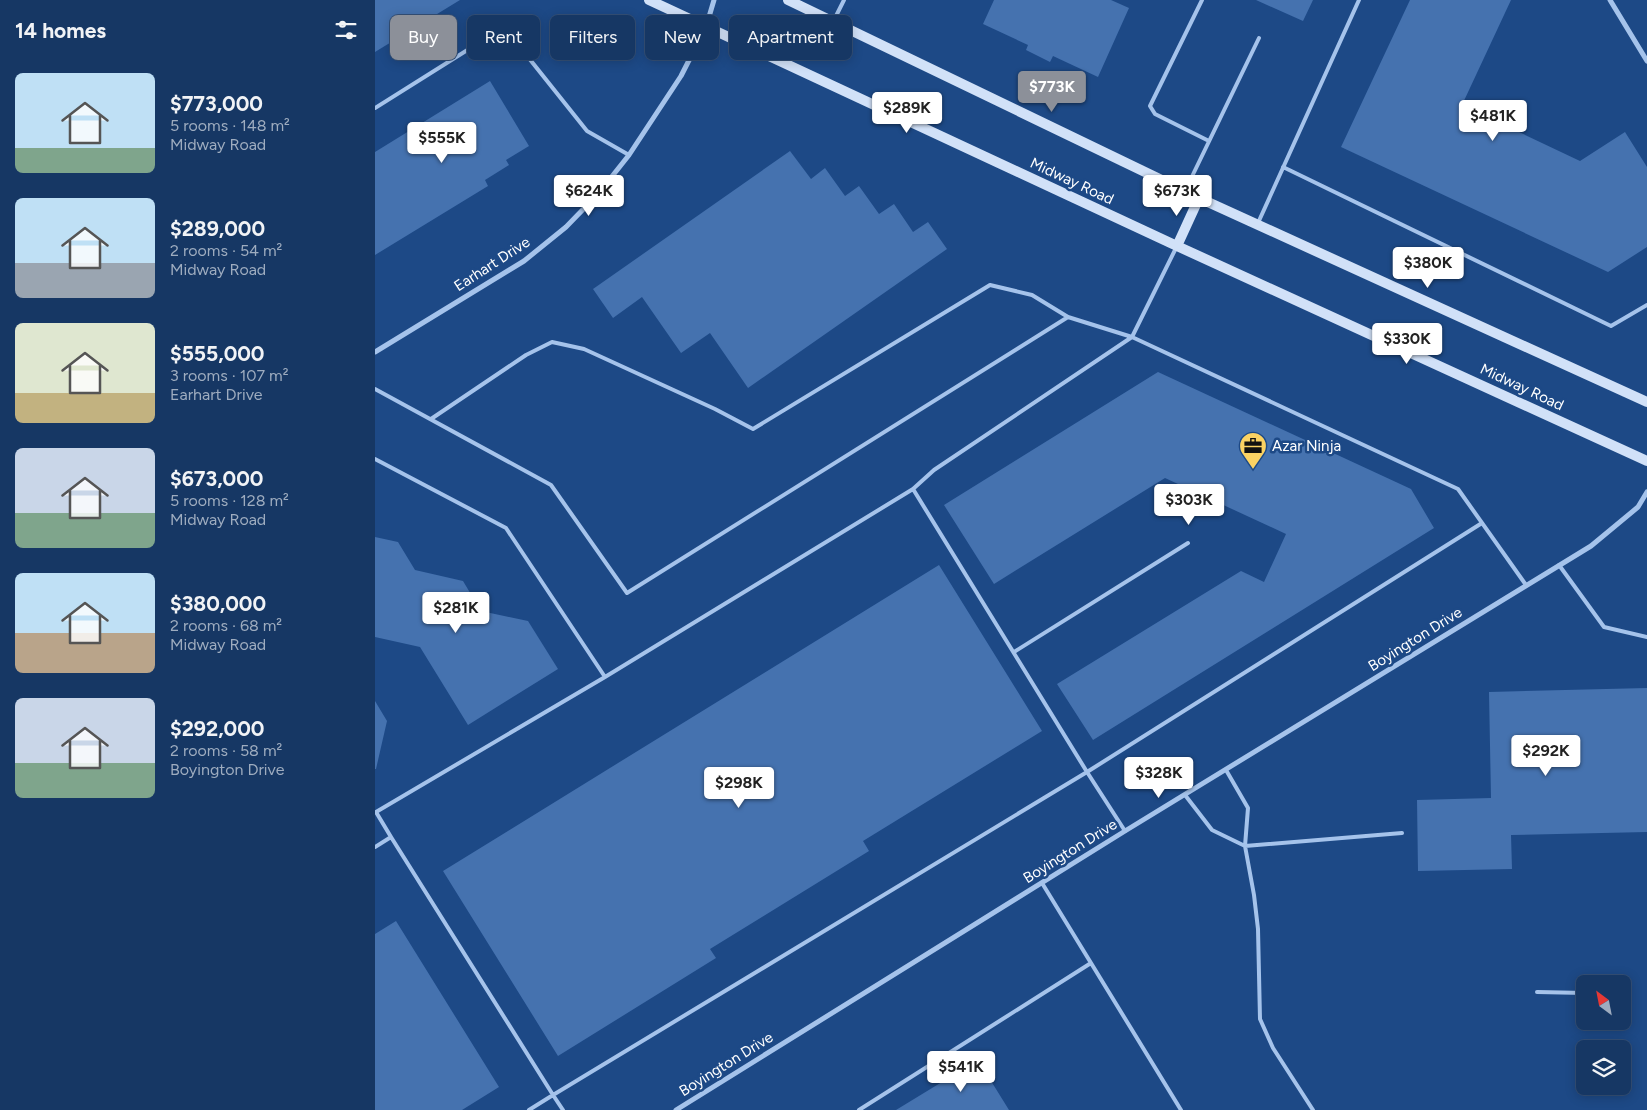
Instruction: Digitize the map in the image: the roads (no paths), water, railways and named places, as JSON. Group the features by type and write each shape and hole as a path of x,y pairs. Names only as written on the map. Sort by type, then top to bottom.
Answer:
{"main road":[{"name":"Midway Road","path":"649,0 681,15"},
{"path":"788,0 819,15"},
{"path":"852,31 1199,198 1647,402"},
{"name":"Midway Road","path":"719,33 1177,246 1647,461"},
{"path":"1177,246 1199,198"}],"street":[{"name":"Earhart Drive","path":"710,15 714,0"},
{"path":"1610,0 1647,61"},
{"name":"Earhart Drive","path":"375,352 524,261 566,228 598,194 629,155 681,76 689,60"},
{"name":"Boyington Drive","path":"676,1110 1603,537 1638,506 1647,492"}],"lane":[{"path":"836,15 844,0"},
{"path":"1202,0 1150,106 1155,114 1209,141"},
{"path":"1257,225 1359,0"},
{"path":"375,108 504,27 587,131 629,155"},
{"path":"1185,191 1259,38"},
{"path":"1283,167 1611,326 1647,305"},
{"path":"563,1110 376,813 605,677 913,489 935,470 1132,337 1177,246"},
{"path":"431,419 526,355 552,342 584,349 715,409 753,429 990,285 1032,295 1068,318 1132,337 1458,489 1526,585"},
{"path":"375,389 551,484 627,593 1068,318"},
{"path":"375,459 506,528 605,677"},
{"path":"913,489 1125,832"},
{"path":"529,1110 1087,772 1482,523"},
{"path":"1013,652 1187,543"},
{"path":"1559,565 1605,627 1647,637"},
{"path":"1226,770 1248,808 1245,846 1258,929 1260,1019 1273,1048 1313,1110"},
{"path":"1185,795 1212,830 1245,846 1403,834"},
{"path":"375,847 391,837"},
{"path":"1042,883 1181,1110"},
{"path":"859,1110 1091,963"},
{"path":"1537,992 1576,993"}],"place":[{"name":"Azar Ninja","path":"1253,470"}]}
